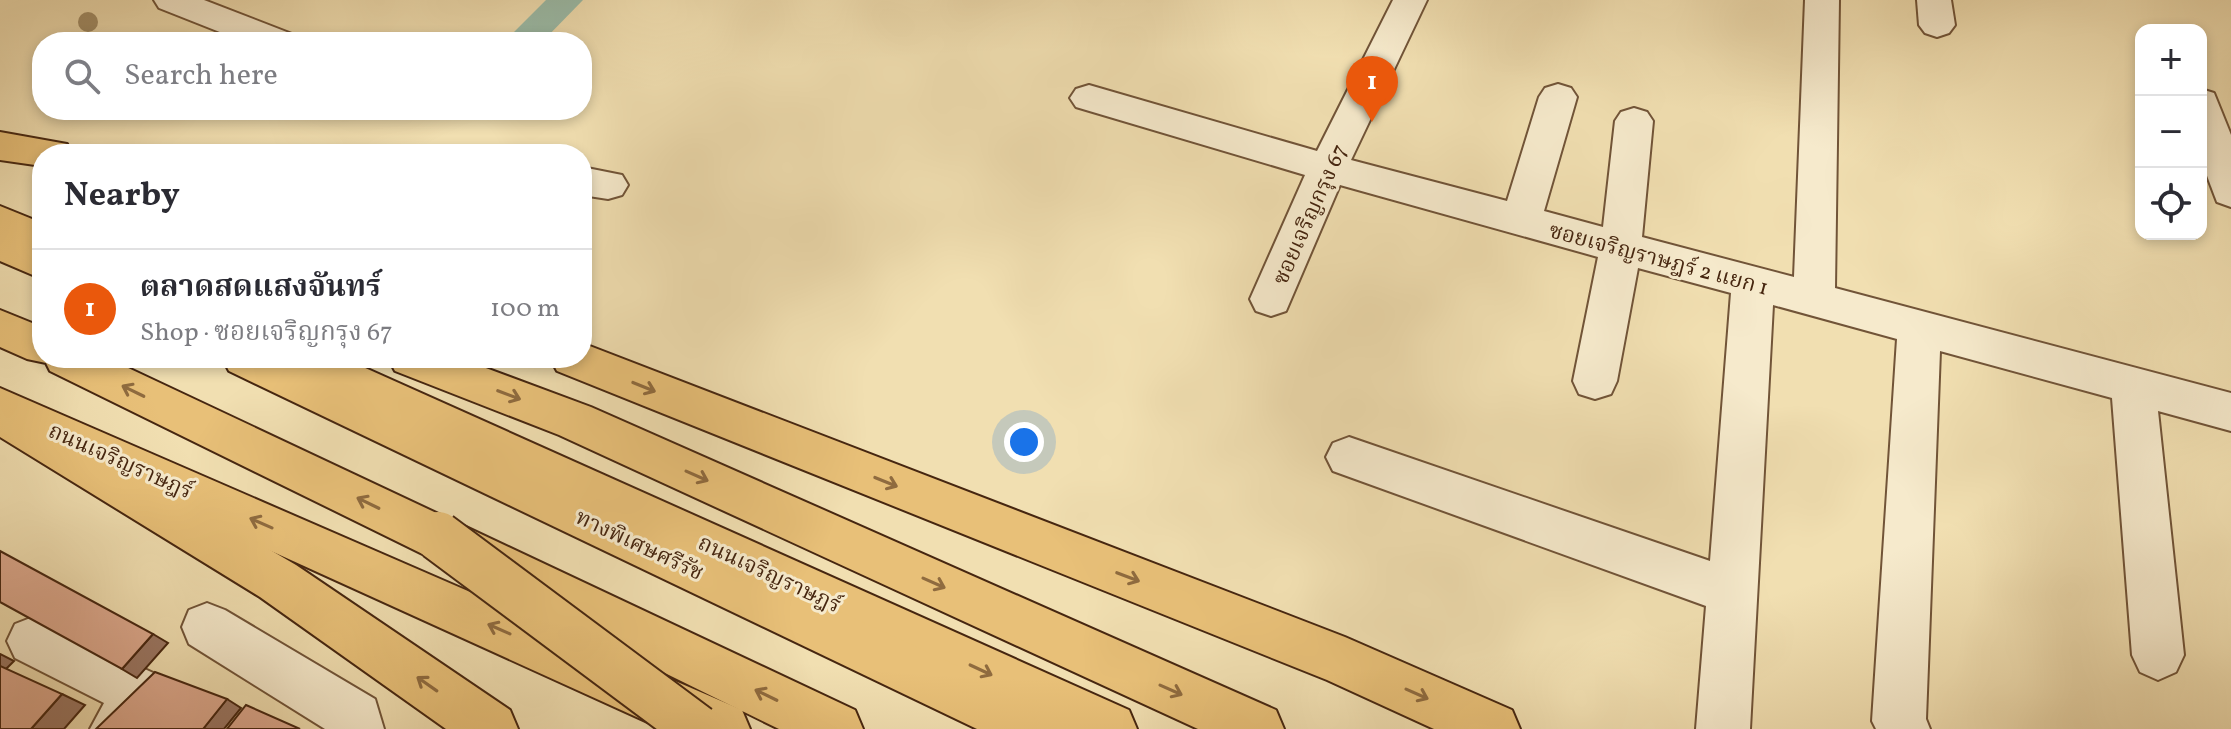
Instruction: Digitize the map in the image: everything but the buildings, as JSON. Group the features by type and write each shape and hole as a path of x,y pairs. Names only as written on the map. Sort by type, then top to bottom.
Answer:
{"main road":[{"path":"0,146 32,151"},
{"path":"0,221 32,235"},
{"path":"0,235 32,244"},
{"path":"0,243 32,258"},
{"path":"0,327 32,342"},
{"path":"592,366 1345,662 1493,729"},
{"path":"86,368 836,729"},
{"name":"ทางพิเศษศรีรัช","path":"265,368 1035,729"},
{"name":"ถนนเจริญราษฎร์","path":"321,368 1110,729"},
{"path":"436,368 575,421 1257,729"},
{"name":"ถนนเจริญราษฎร์","path":"0,407 723,729"},
{"path":"0,414 278,581 491,729"},
{"path":"438,536 697,729"}],"street":[{"path":"171,0 253,32"},
{"path":"1814,300 1822,0"},
{"name":"ซอยเจริญกรุง 67","path":"1271,299 1398,2"},
{"path":"1521,220 1558,97"},
{"name":"ซอยเจริญราษฎร์ 2 แยก 1","path":"1089,98 1328,168 2231,412"},
{"path":"2207,118 2227,171"},
{"path":"1595,381 1621,247 1634,121"},
{"path":"1723,729 1753,284"},
{"path":"1903,729 1899,721 1919,329"},
{"path":"2133,386 2158,655"},
{"path":"1349,457 1732,592"},
{"path":"207,627 356,718 357,729"},
{"path":"33,641 145,696 117,729"}],"waterway":[{"path":"532,32 566,0"}],"place":[{"name":"ตลาดสดแสงจันทร์","path":"1372,122"}]}
